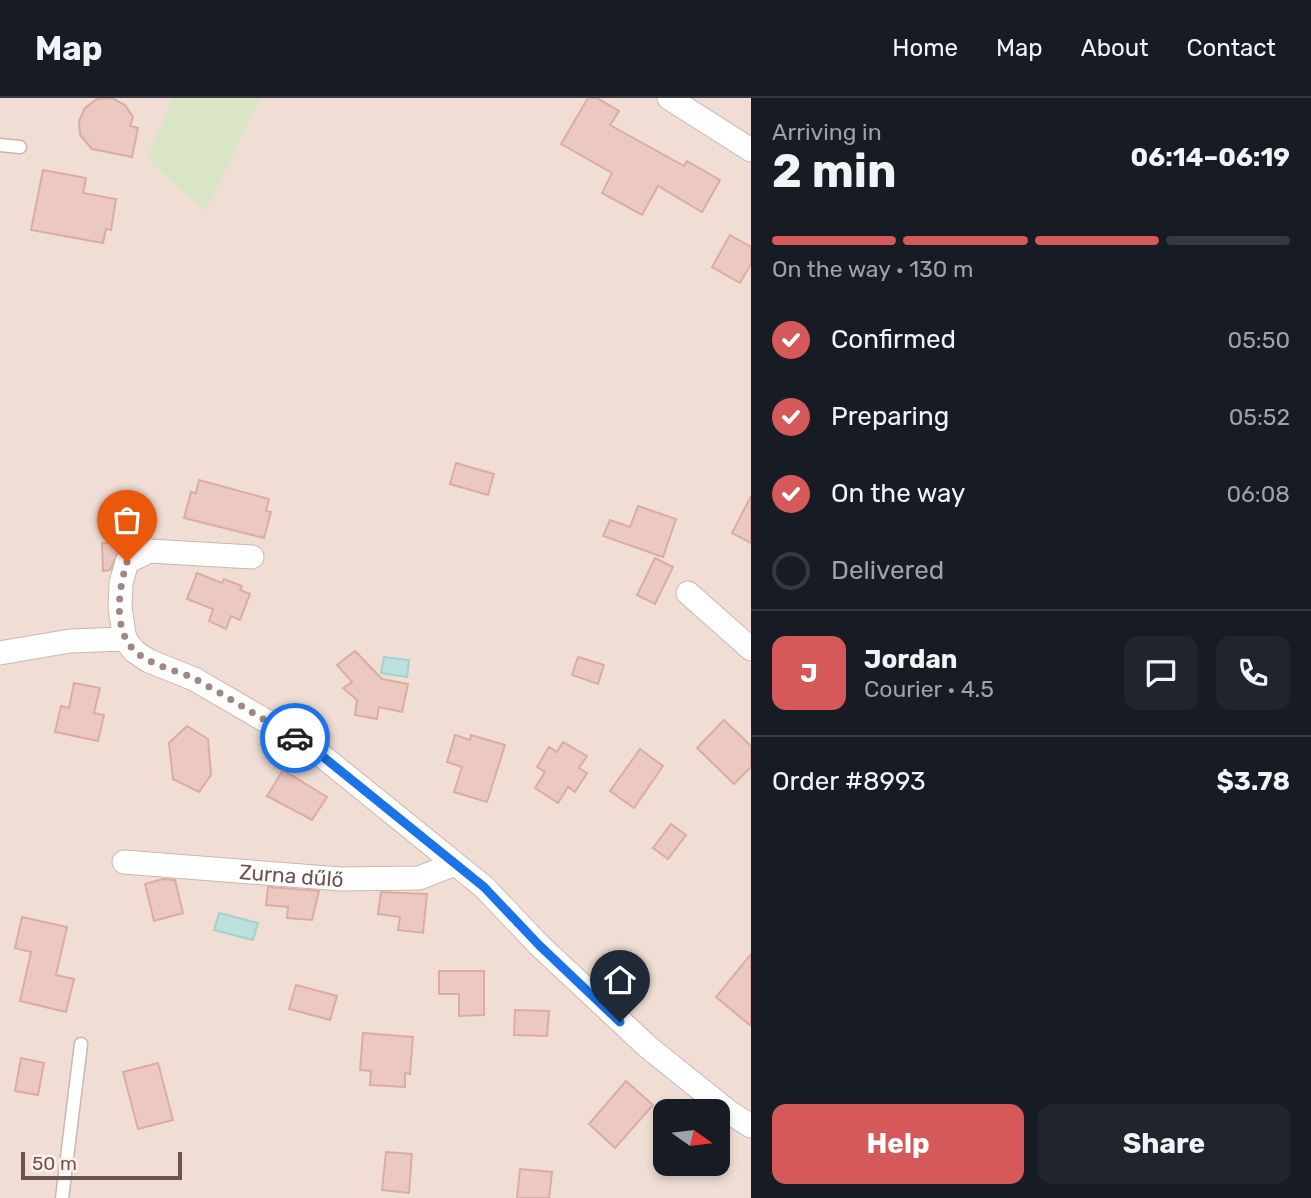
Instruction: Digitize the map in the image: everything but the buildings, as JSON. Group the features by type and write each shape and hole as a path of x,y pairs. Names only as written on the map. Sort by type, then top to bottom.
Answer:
{"street":[{"path":"669,98 751,150"},
{"path":"253,557 150,551 127,562 121,583 120,608 125,639 134,651 149,661 194,679 311,747 484,887 539,945 640,1040 729,1112 751,1126"},
{"path":"688,593 751,649"},
{"path":"0,653 70,641 125,639"},
{"name":"Zurna dűlő","path":"124,862 341,879 419,878 455,864"}],"lane":[{"path":"0,145 20,147"},
{"path":"62,1198 82,1044"}],"shaded area":[{"path":"0,98 751,98 751,1198 0,1198"}],"green space":[{"path":"173,98 261,98 205,212 147,158"}],"water":[{"path":"384,657 409,660 407,677 381,673"},
{"path":"219,913 258,923 253,940 214,930"}],"way so far":[{"path":"127,562 121,583 120,608 125,639 134,651 149,661 194,679 295,738"}],"route":[{"path":"295,738 311,747 484,887 539,945 620,1022"}]}
